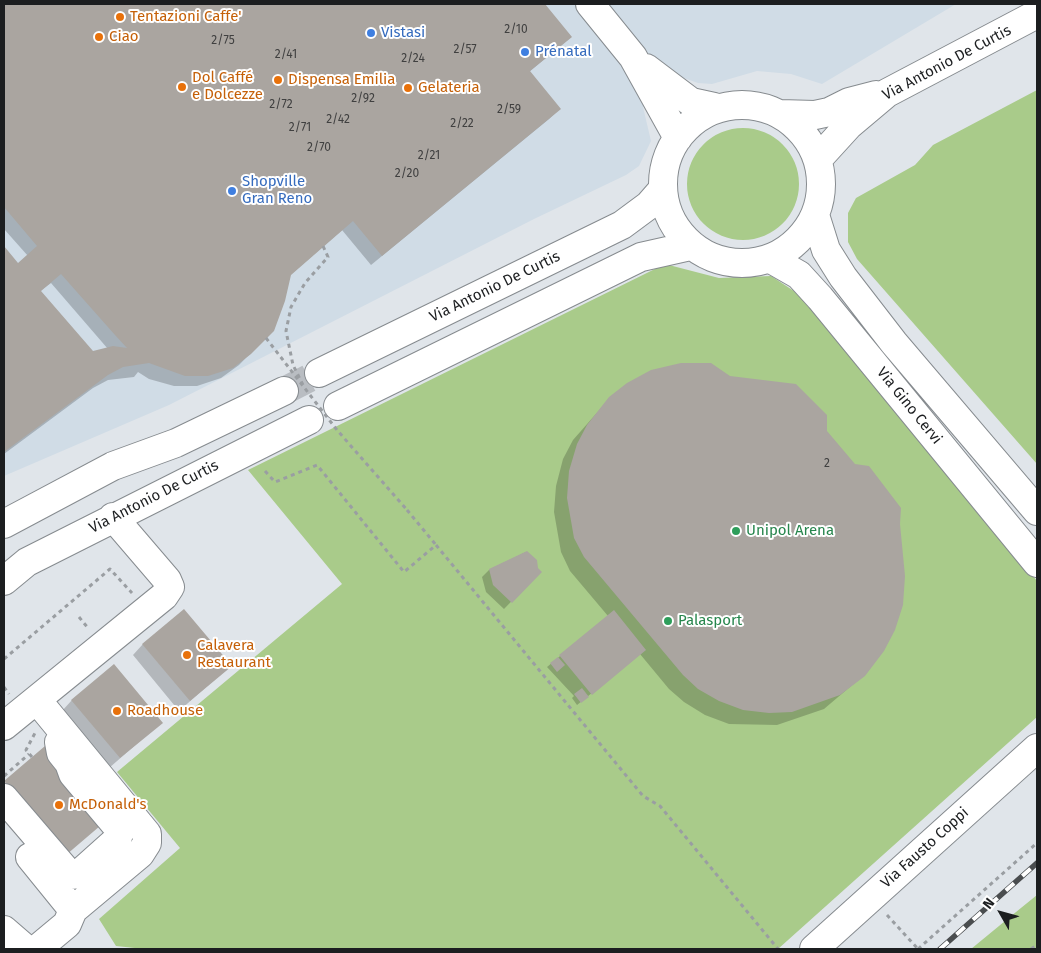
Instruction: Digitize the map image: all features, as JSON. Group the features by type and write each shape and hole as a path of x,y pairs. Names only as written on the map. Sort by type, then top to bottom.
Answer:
{"street":[{"path":"590,4 633,57 678,138"},
{"name":"Via Antonio De Curtis","path":"818,159 849,125 887,93 1037,14"},
{"path":"633,57 674,91 691,102 714,107 738,104 761,107 780,114 797,127 810,142 818,159 822,176 821,194 815,215 803,234 790,248 771,259 730,261 690,246 676,230 667,210 663,189 664,170 670,150 696,118 714,107"},
{"path":"780,114 815,115 829,112 849,102 887,93"},
{"name":"Via Antonio De Curtis","path":"4,524 113,466 176,443 303,386 622,225 650,205 663,189"},
{"name":"Via Gino Cervi","path":"815,215 826,250 843,277 894,343 1037,511"},
{"path":"338,406 642,256 690,246"},
{"name":"Via Gino Cervi","path":"771,259 799,275 820,298 1037,563"},
{"name":"Via Antonio De Curtis","path":"4,581 27,562 113,517 309,420"},
{"path":"4,726 164,596 170,587 167,580 113,517"},
{"path":"4,798 70,874 79,874 117,840 120,830 74,774 46,726 37,700"},
{"path":"37,949 67,924 73,910 140,854 147,844 147,834 143,826 46,726"},
{"name":"Via Fausto Coppi","path":"814,949 1037,748"},
{"path":"4,825 73,910"},
{"path":"4,930 26,949"}],"path":[{"path":"303,386 293,365 286,331 292,307 305,283 328,257 323,246"},
{"path":"266,338 303,386 643,796 660,806 778,949"},
{"path":"265,471 275,482 317,465 404,572 436,545"},
{"path":"4,659 110,569 135,598"},
{"path":"4,776 30,756 26,750 46,726"},
{"path":"885,913 918,949 1037,843"},
{"path":"1031,949 1037,945"}],"shaded area":[{"name":"Shopville Gran Reno","path":"4,4 956,4 822,84 791,74 757,71 712,84 698,83 678,76 643,107 651,141 639,166 626,175 534,219 169,405 4,476"}],"green space":[{"path":"1037,90 1037,464 857,259 848,242 848,213 856,198 915,165 933,145"},
{"path":"743,128 765,132 783,144 795,162 799,184 795,206 783,224 765,236 743,240 721,236 703,224 691,206 687,184 691,162 703,144 721,132"},
{"name":"Palasport","path":"665,264 719,278 771,276 800,295 950,474 1037,581 1037,717 778,949 144,949 116,946 99,919 180,848 117,772 342,584 248,470"},
{"path":"1037,895 1037,949 971,949 1016,912"}],"building":[{"name":"Shopville Gran Reno","path":"4,4 545,4 572,37 530,71 561,109 382,256 353,221 291,275 285,301 274,331 251,354 233,368 208,376 185,376 149,363 123,367 108,375 4,452 4,246 18,263 37,246 4,207","holes":["61,274 127,348 113,346 93,351 41,291"]},
{"name":"Unipol Arena","path":"681,363 711,363 730,376 796,384 827,415 827,431 855,464 869,466 901,508 900,524 905,576 903,605 895,630 884,651 865,676 840,695 792,712 769,713 743,710 719,701 698,689 683,675 584,557 574,538 567,498 569,471 577,444 587,425 609,397 627,383 651,370"},
{"path":"527,551 537,560 538,568 542,572 512,603 493,585 489,569"},
{"name":"Calavera Restaurant","path":"184,609 232,666 190,701 142,644"},
{"path":"614,610 646,650 592,695 559,655"},
{"path":"558,657 565,665 557,672 550,663"},
{"name":"Roadhouse","path":"114,664 163,723 120,758 71,700"},
{"path":"582,688 589,697 581,703 574,694"},
{"name":"McDonald's","path":"45,746 107,820 66,855 4,781"}],"tunnel":[{"path":"284,391 319,373"}],"railway":[{"path":"940,949 1037,863"}],"place":[{"name":"Tentazioni Caffe'","path":"120,17"},
{"name":"Vistasi","path":"371,33"},
{"name":"Ciao","path":"99,37"},
{"name":"Prénatal","path":"525,52"},
{"name":"Dispensa Emilia","path":"278,80"},
{"name":"Dol Caffé e Dolcezze","path":"182,87"},
{"name":"Gelateria","path":"408,88"},
{"name":"Shopville Gran Reno","path":"232,191"},
{"name":"Unipol Arena","path":"736,531"},
{"name":"Palasport","path":"668,621"},
{"name":"Calavera Restaurant","path":"187,655"},
{"name":"Roadhouse","path":"117,711"},
{"name":"McDonald's","path":"59,805"}]}
